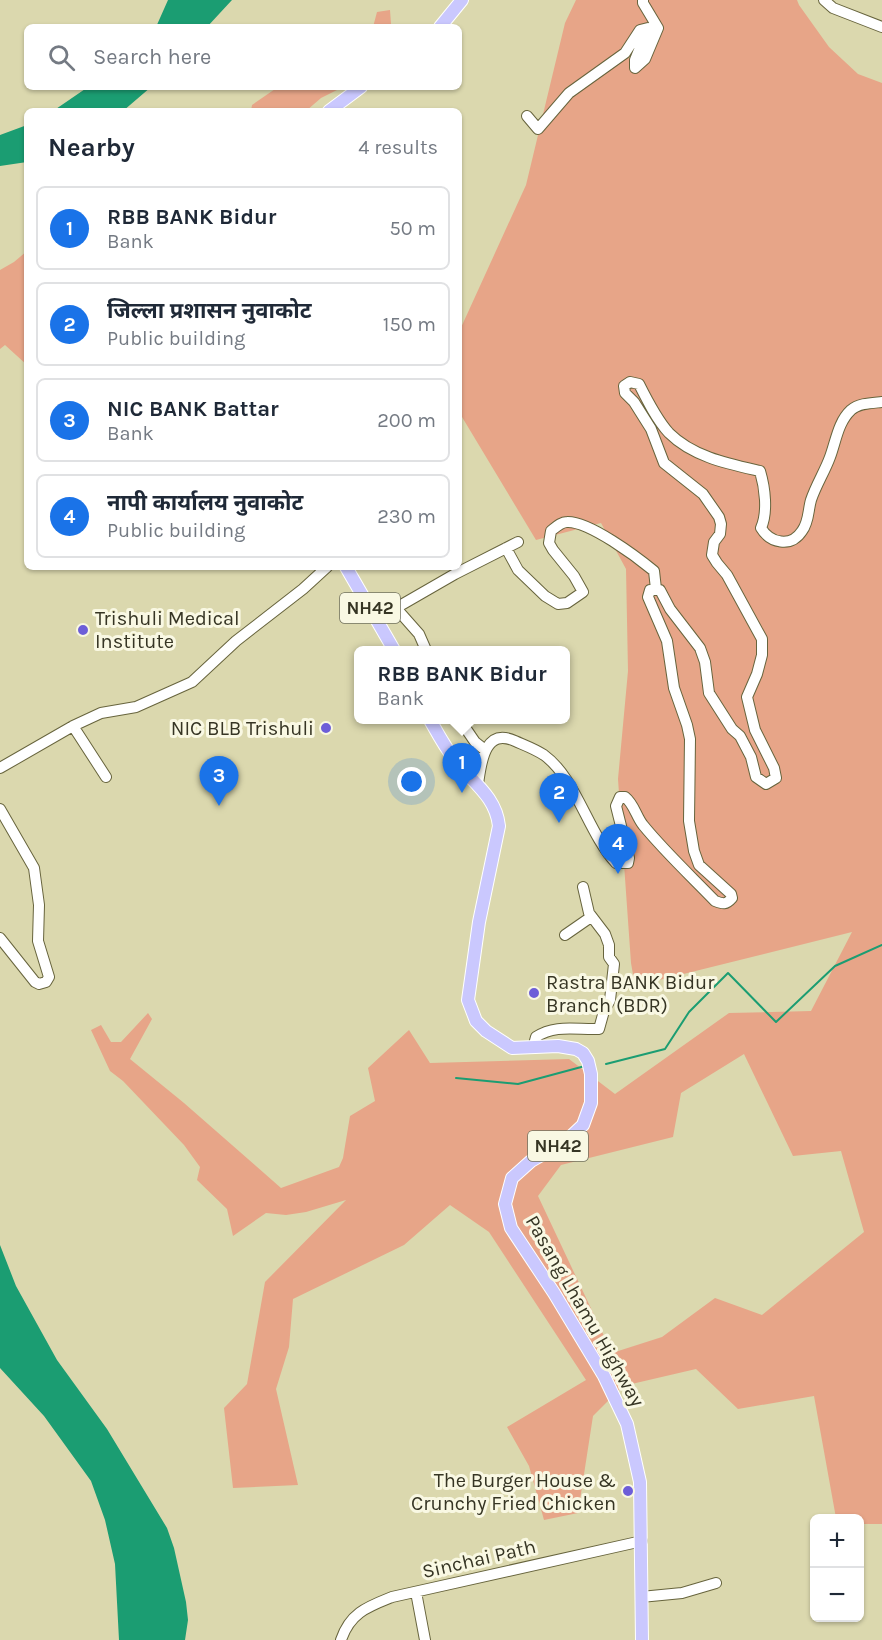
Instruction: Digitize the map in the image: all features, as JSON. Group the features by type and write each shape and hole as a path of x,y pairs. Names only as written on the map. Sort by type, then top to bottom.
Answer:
{"main road":[{"path":"442,24 462,0"},
{"path":"332,108 356,90"},
{"name":"NH42","path":"348,570 391,646"},
{"name":"Pasang Lhamu Highway","path":"433,724 457,763 478,784 497,812 499,826 479,922 468,1000 476,1021 486,1031 512,1048 558,1046 576,1049 583,1053 588,1061 591,1074 591,1103 583,1125 566,1141 531,1161 512,1178 505,1204 512,1228 604,1376 627,1424 640,1482 642,1640"}],"street":[{"path":"527,116 537,129 568,93 625,53 640,30 648,28 635,68 645,59 658,27 643,0"},
{"path":"824,0 833,8 882,27"},
{"path":"478,784 485,750 500,738 510,739 545,756 566,779 606,854 616,863 622,864 629,858 616,806 620,797 626,797 644,825 679,864 715,901 728,903 732,898 731,894 699,865 690,837 690,739 674,688 667,641 648,597 650,590 660,590 670,609 700,648 705,662 709,693 732,729 740,736 751,757 756,777 766,784 776,778 774,768 755,730 747,697 762,655 762,639 728,575 712,555 714,542 720,534 719,517 703,494 664,463 651,429 634,402 625,393 624,386 630,382 639,384 669,433 688,447 712,459 760,471 765,486 764,521 761,528 767,538 776,541 789,541 802,532 811,501 830,458 841,423 852,410 862,405 882,402"},
{"path":"506,548 518,570 545,596 558,604 567,603 583,592 549,543 551,531 560,524 568,522 583,525 632,553 654,571 656,589"},
{"path":"396,608 455,574 518,542"},
{"path":"0,768 100,713 136,707 192,682 236,641 324,570"},
{"path":"366,601 382,600 396,608 419,634 424,646"},
{"path":"462,724 485,750"},
{"path":"73,726 106,777"},
{"path":"0,809 34,868 39,905 38,940 49,977 46,982 35,982 0,938"},
{"path":"533,1048 536,1037 543,1032 562,1027 576,1030 599,1029 610,1000 614,964 609,957 609,945 604,934 589,913 583,887"},
{"path":"565,936 591,916"},
{"name":"Sinchai Path","path":"341,1640 345,1629 356,1614 392,1597 642,1541"},
{"path":"641,1597 682,1593 716,1583"},
{"path":"416,1592 425,1640"}],"shaded area":[{"path":"168,0 232,0 210,24 157,24"},
{"path":"576,0 797,0 829,47 858,74 882,83 882,1524 864,1524 864,1514 835,1514 814,1396 738,1409 696,1369 623,1386 593,1416 578,1513 544,1520 529,1466 507,1427 586,1380 489,1232 450,1205 404,1245 293,1299 289,1347 276,1389 298,1485 233,1488 224,1408 247,1384 265,1282 346,1200 306,1212 286,1215 266,1213 233,1236 227,1209 197,1180 200,1167 184,1145 123,1081 110,1071 91,1030 101,1025 111,1042 121,1042 148,1013 152,1019 130,1059 281,1188 339,1167 343,1158 350,1116 375,1101 368,1068 409,1030 430,1063 569,1059 615,1094 729,1013 811,1011 852,932 635,986 631,963 618,779 628,671 626,569 601,523 536,540 462,417 462,325 526,185 565,23","holes":["744,1054 793,1156 841,1151 864,1232 762,1315 715,1298 662,1337 612,1353 538,1196 561,1165 673,1137 681,1093"]},
{"path":"390,10 391,24 374,24 377,12"},
{"path":"84,90 148,90 126,108 57,108"},
{"path":"274,90 337,90 321,98 309,108 252,108 252,105"},
{"path":"24,126 24,162 0,166 0,135"},
{"path":"24,254 24,362 5,345 0,349 0,270"},
{"path":"0,1245 16,1286 57,1360 107,1429 167,1528 174,1548 186,1602 188,1620 185,1640 119,1640 115,1564 105,1520 91,1481 44,1416 0,1368"}],"waterway":[{"path":"606,1064 665,1049 689,1012 728,973 776,1022 835,966 882,945"},
{"path":"456,1078 518,1084 585,1066"}],"place":[{"name":"Trishuli Medical Institute","path":"83,630"},
{"name":"NIC BLB Trishuli","path":"326,728"},
{"name":"RBB BANK Bidur","path":"462,793"},
{"name":"NIC BANK Battar","path":"219,806"},
{"name":"जिल्ला प्रशासन नुवाकोट","path":"559,823"},
{"name":"नापी कार्यालय नुवाकोट","path":"618,874"},
{"name":"Rastra BANK Bidur Branch (BDR)","path":"534,993"},
{"name":"The Burger House & Crunchy Fried Chicken","path":"628,1491"}]}
